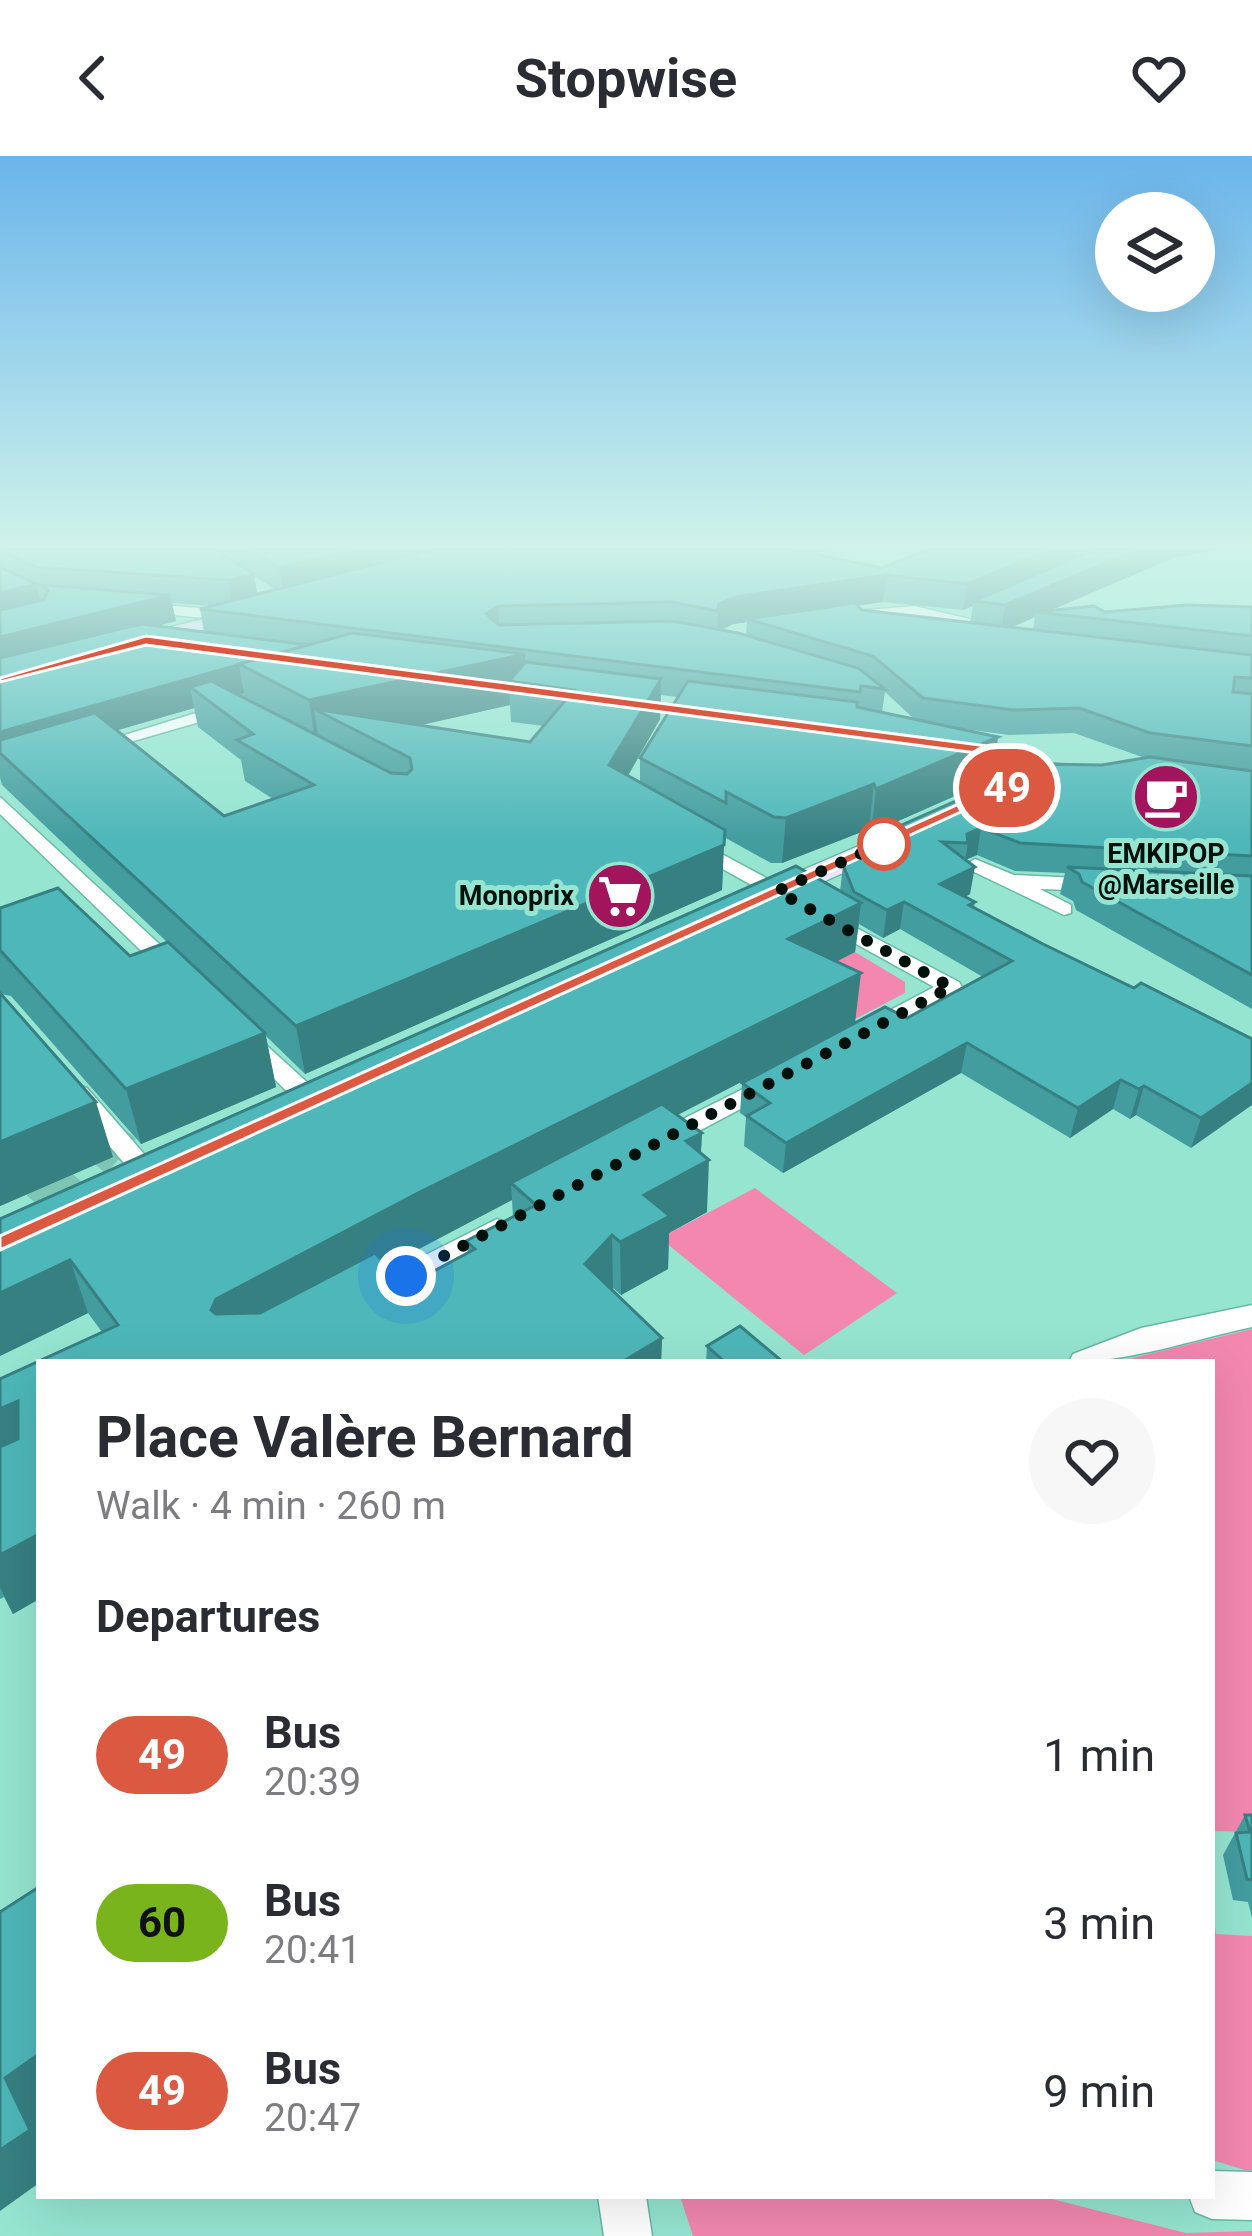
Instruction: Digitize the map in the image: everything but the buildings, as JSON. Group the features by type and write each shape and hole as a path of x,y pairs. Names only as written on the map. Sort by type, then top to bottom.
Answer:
{"street":[{"path":"113,649 124,646"},
{"path":"195,646 226,650"},
{"path":"66,756 241,704"},
{"path":"221,710 250,725"},
{"path":"923,742 995,751 1046,770 1103,771"},
{"path":"1006,789 1046,770"},
{"path":"0,803 105,916 196,991"},
{"path":"736,910 966,807"},
{"path":"678,836 951,987 848,1042"},
{"path":"975,865 1064,909"},
{"path":"1010,881 1120,886"},
{"path":"230,1023 312,1101"},
{"path":"640,1152 807,1064"},
{"path":"61,1074 148,1175"},
{"path":"271,1120 354,1082"},
{"path":"106,1194 189,1156"},
{"path":"349,1307 515,1218"},
{"path":"1091,1359 1141,1339 1252,1316"},
{"path":"1215,2195 1252,2196"},
{"path":"622,2199 628,2236"}],"shaded area":[{"path":"855,952 905,982 905,993 851,1021 815,972"},
{"path":"755,1188 897,1293 804,1355 660,1238"},
{"path":"1252,1329 1252,1832 1215,1831 1215,1359 1128,1359"},
{"path":"1215,1927 1216,1934 1252,1936 1252,2170 1215,2161"},
{"path":"681,2199 1052,2199 1186,2233 1252,2231 1252,2236 693,2236"}],"tunnel":[{"path":"0,1262 165,1070"}],"bus line":[{"name":"49","path":"0,678 123,646"},
{"name":"49","path":"0,1242 1046,770 995,751 193,646"}],"place":[{"name":"EMKIPOP @Marseille","path":"1166,797"},
{"name":"Monoprix","path":"620,896"}],"route":[{"path":"406,1276 951,987 777,891 896,838 884,844"}]}
